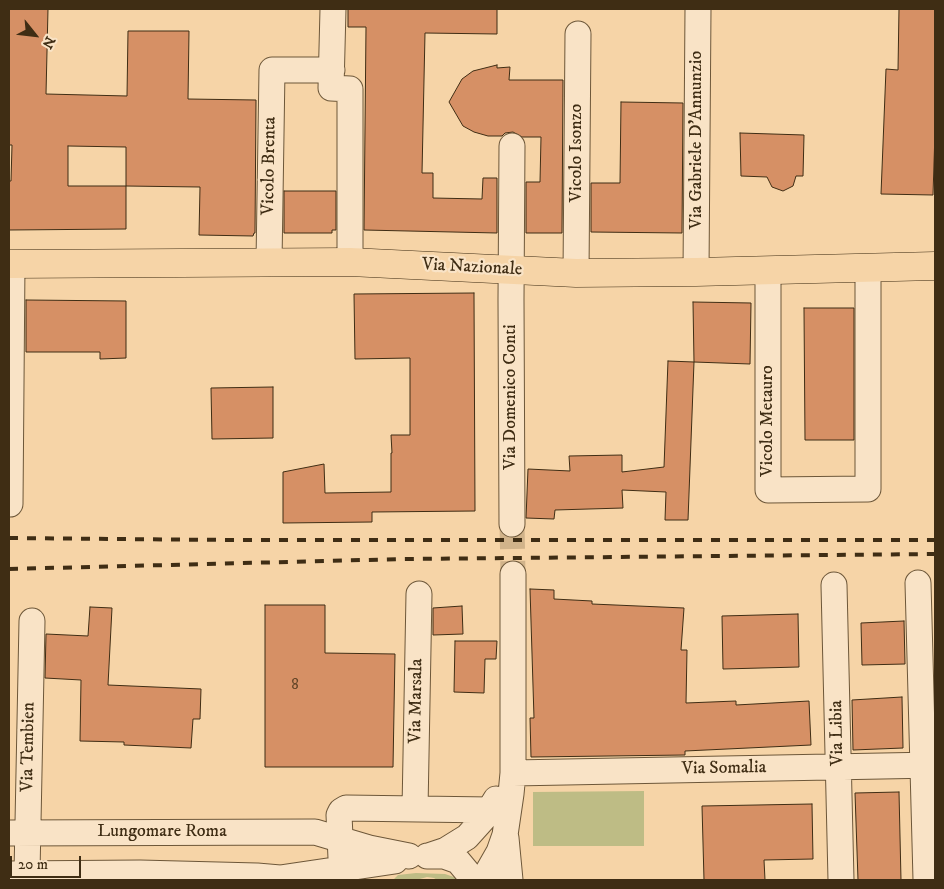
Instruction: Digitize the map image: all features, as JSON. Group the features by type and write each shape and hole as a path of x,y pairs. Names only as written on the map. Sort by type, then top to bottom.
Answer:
{"main road":[{"name":"Via Nazionale","path":"10,264 350,262 576,272 696,272 935,266"}],"street":[{"path":"332,9 331,79 350,89 350,262"},
{"name":"Via Gabriele D'Annunzio","path":"696,272 698,9"},
{"name":"Vicolo Isonzo","path":"576,272 578,34"},
{"name":"Vicolo Brenta","path":"269,262 272,70 331,79"},
{"name":"Via Domenico Conti","path":"512,146 512,524"},
{"path":"10,264 10,504"},
{"name":"Vicolo Metauro","path":"768,270 768,490 868,489 868,268"},
{"path":"18,874 140,873 286,879 341,874 452,858 463,865 474,879 495,860 513,765 513,574"},
{"path":"918,583 929,765 926,880"},
{"name":"Via Libia","path":"834,585 841,880"},
{"name":"Via Marsala","path":"415,809 419,594"},
{"name":"Via Tembien","path":"18,874 18,833 32,621"},
{"name":"Via Somalia","path":"513,765 929,765"},
{"path":"341,874 339,815 341,810 346,808 415,809 501,823"},
{"path":"404,864 446,850 460,842 474,830 501,823"},
{"path":"501,823 510,880"},
{"name":"Lungomare Roma","path":"18,833 315,832 369,848 404,864"}],"shaded area":[{"path":"644,791 644,846 533,846 533,792"},
{"path":"416,873 445,874 457,880 437,880 427,877 416,880 393,880 398,875"}],"building":[{"path":"9,9 48,9 46,94 127,96 128,31 189,31 188,99 256,100 255,233 253,236 199,235 200,187 126,186 126,229 9,230 9,181 11,181 12,145 9,145","holes":["68,146 126,147 126,186 68,186"]},
{"path":"348,9 497,9 497,34 425,33 422,173 433,173 433,198 482,199 483,178 497,178 497,233 364,230 366,27 348,27"},
{"path":"899,9 935,9 933,195 881,194 886,69 898,70"},
{"path":"497,65 497,68 510,67 509,80 563,80 562,233 526,233 526,182 540,182 541,137 522,137 513,132 505,133 502,136 488,136 474,132 463,126 449,102 462,79 473,71"},
{"path":"621,102 683,103 682,233 591,232 591,183 620,183"},
{"path":"740,133 804,135 803,176 796,176 793,186 783,191 772,187 767,177 741,176"},
{"path":"284,191 336,191 336,230 332,230 332,233 284,233"},
{"path":"474,293 475,511 372,512 372,522 283,523 283,472 324,464 325,493 391,492 391,435 410,435 410,358 355,359 354,294"},
{"path":"26,300 126,301 126,358 100,359 100,352 26,352"},
{"path":"693,302 751,303 750,364 694,362"},
{"path":"804,308 854,308 854,440 805,440"},
{"path":"668,361 694,362 688,520 665,520 666,492 622,490 623,508 555,510 554,519 526,518 528,469 570,471 569,456 622,455 622,472 664,467"},
{"path":"273,387 273,438 212,439 211,388"},
{"path":"530,589 554,590 554,599 592,601 592,604 684,608 681,650 687,650 686,703 736,701 736,705 809,701 811,745 685,751 685,755 531,757 530,718 534,718"},
{"path":"265,605 325,605 325,653 395,654 393,767 265,767"},
{"path":"462,606 463,634 433,635 433,608"},
{"path":"90,607 112,608 108,685 201,689 200,719 193,719 191,748 124,745 124,742 80,741 81,680 45,678 46,634 88,636"},
{"path":"798,614 799,667 723,669 722,616"},
{"path":"904,621 905,664 862,665 861,623"},
{"path":"455,641 497,641 496,659 485,659 484,693 454,692"},
{"path":"902,697 903,748 853,750 852,700"},
{"path":"899,792 901,880 858,880 855,793"},
{"path":"812,804 813,859 764,860 765,880 704,880 702,806"}],"tunnel":[{"path":"512,524 513,574"}],"railway":[{"path":"9,538 230,540 935,540"},
{"path":"9,569 404,559 935,554"}]}
